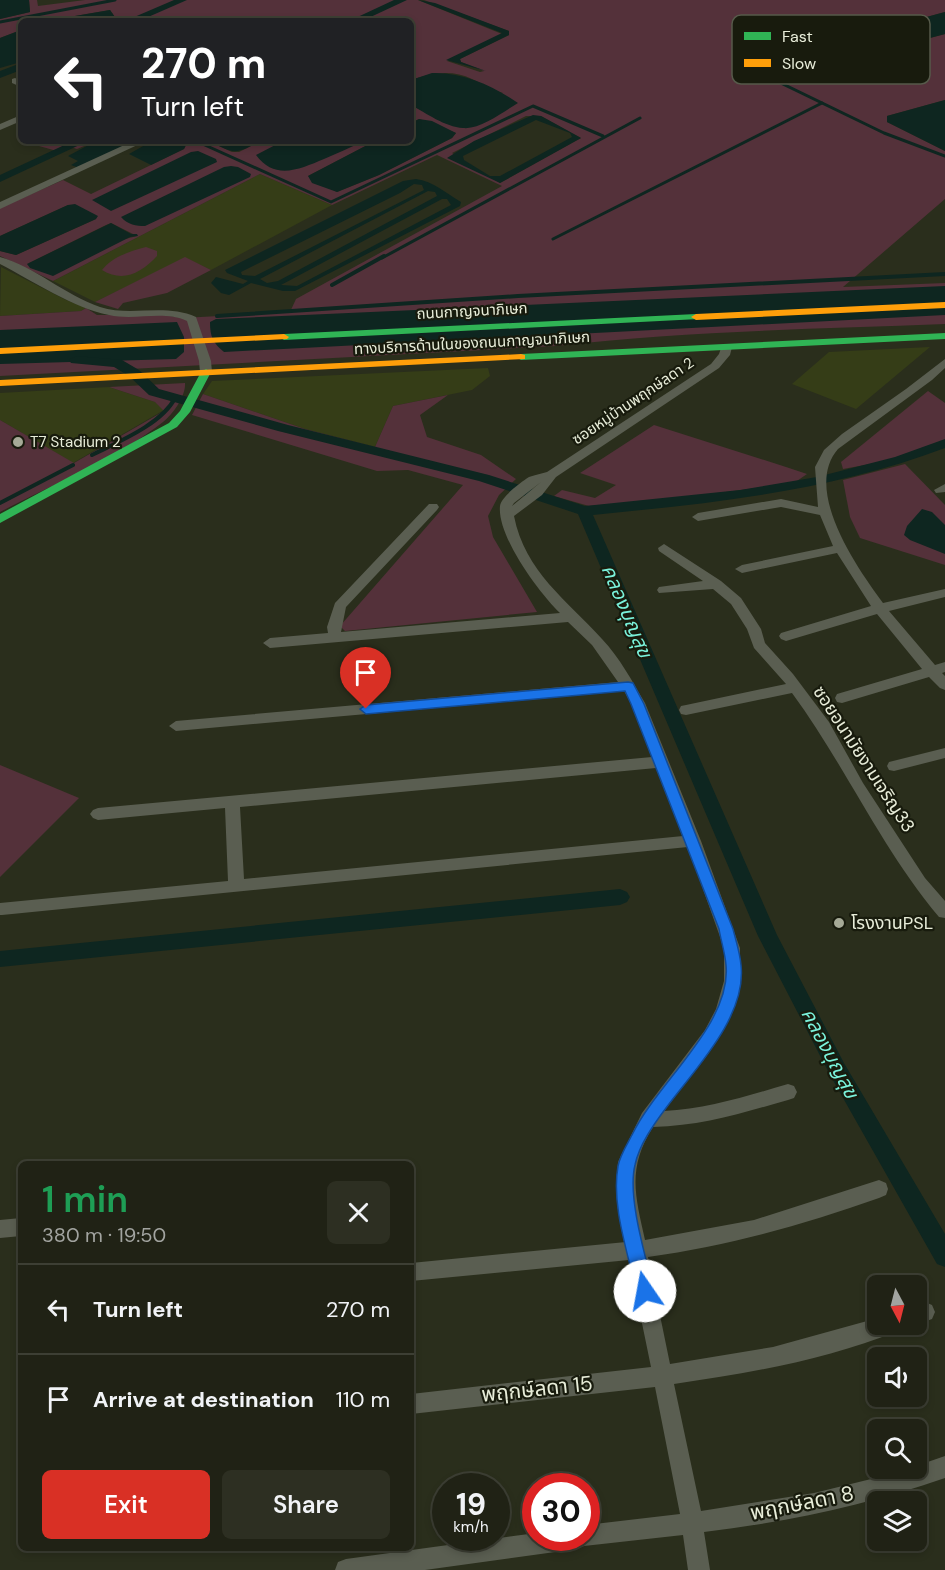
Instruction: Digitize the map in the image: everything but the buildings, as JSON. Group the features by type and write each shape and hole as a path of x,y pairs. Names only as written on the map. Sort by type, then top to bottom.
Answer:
{"main road":[{"name":"ถนนกาญจนาภิเษก","path":"0,351 945,305"},
{"path":"120,328 203,324"},
{"name":"ทางบริการด้านในของถนนกาญจนาภิเษก","path":"0,383 945,336"},
{"path":"0,519 160,434 185,412 206,372"}],"street":[{"path":"0,128 18,119"},
{"path":"0,206 134,144"},
{"path":"0,260 93,308 122,314 176,314 189,317 192,319 205,361 206,372"},
{"name":"ซอยหมู่บ้านพฤกษ์ลดา 2","path":"507,508 521,507 549,480 715,366 724,355 726,347"},
{"path":"945,362 900,399 837,442 822,460 820,483 824,512 846,560 881,608 938,669 945,685"},
{"name":"ซอยหมู่บ้านพฤกษ์ลดา 2","path":"507,508 532,480 549,480"},
{"path":"698,517 781,503 824,512"},
{"path":"335,637 334,627 340,606 433,507"},
{"path":"507,508 510,527 526,562 551,597 597,642 628,686 662,762 732,948 734,966 732,988 724,1014 714,1032 648,1119 626,1164 625,1190 692,1522 699,1570"},
{"name":"ซอยอนามัยงามเจริญ33","path":"664,548 716,584 736,601 754,629 759,645 824,726 858,787 919,882 945,912"},
{"path":"742,569 841,548"},
{"path":"664,590 716,584"},
{"path":"786,636 881,608 945,594"},
{"path":"270,643 570,617"},
{"path":"842,698 938,669"},
{"path":"176,726 628,686"},
{"path":"686,710 795,687"},
{"path":"894,766 945,753"},
{"path":"98,814 662,762"},
{"path":"232,802 236,886"},
{"path":"2,909 693,842"},
{"path":"648,1119 687,1118 719,1112 788,1092"},
{"path":"414,1272 636,1249 711,1238 764,1227 879,1190"},
{"path":"0,1229 18,1227"},
{"name":"พฤกษ์ลดา 15","path":"414,1404 662,1376 775,1358 867,1332"},
{"name":"พฤกษ์ลดา 8","path":"600,1534 792,1507 884,1488 945,1467"},
{"path":"346,1570 522,1546"}],"shaded area":[{"path":"29,0 37,0 38,6 85,0 418,0 502,34 447,61 480,72 484,71 461,62 460,59 509,35 509,31 424,0 945,0 945,12 930,16 732,15 732,84 930,84 930,38 945,34 945,100 887,116 887,122 945,151 945,199 843,287 945,283 945,324 702,334 556,346 0,376 0,316 81,311 86,308 97,315 164,315 182,318 290,312 296,299 502,186 437,155 332,205 260,174 53,281 0,256 0,251 16,255 96,219 68,205 0,236 0,208 63,180 91,194 184,149 184,144 215,144 232,152 239,152 255,144 369,144 308,176 337,192 379,175 452,138 456,133 419,119 414,122 414,107 442,121 503,93 457,74 434,74 414,79 414,18 116,18 110,10 63,18 18,18 18,31 0,38 0,19 30,12","holes":["526,116 541,116 581,138 500,183 452,153","111,223 137,236 27,264"]},
{"path":"32,144 89,144 77,149 68,146 57,151"},
{"path":"260,174 332,205 211,270 185,258 95,302 53,281"},
{"path":"146,247 157,251 157,256 138,271 117,276 102,270 116,258"},
{"path":"185,257 211,270 167,293 123,303 118,309 95,302"},
{"path":"1,267 86,308 81,311 0,316"},
{"path":"930,347 856,409 792,384 829,352"},
{"path":"488,368 490,376 472,390 393,406 375,447 305,429 203,394 212,381"},
{"path":"185,383 181,399 175,410 145,435 105,459 0,512 0,420 74,463 164,411 155,402 109,387"},
{"path":"109,387 155,402 164,410 73,463 0,420 0,393"},
{"path":"928,391 945,403 945,440 892,460 843,469 841,462"},
{"path":"203,394 305,429 375,447 393,406 448,395 420,415 427,437 481,455 516,479 499,495 488,516 493,537 537,612 345,631 340,626 463,485 408,470 377,471 192,415"},
{"path":"654,425 807,474 794,483 673,499 589,506 554,496 562,490 595,498 616,485 580,473"},
{"path":"905,464 945,505 945,565 860,538 850,517 843,480"},
{"path":"0,765 79,798 0,877"}],"water":[{"path":"0,0 29,0 30,12 0,19"},
{"path":"418,0 435,3 509,31 509,35 460,59 461,62 486,71 446,60 502,33"},
{"path":"110,10 116,18 63,18"},
{"path":"945,12 945,34 930,38 930,16"},
{"path":"18,31 18,63 0,68 0,38"},
{"path":"432,73 455,75 478,81 518,103 477,126 456,127 414,107 414,79"},
{"path":"945,100 945,151 887,122 887,116"},
{"path":"533,115 541,116 581,138 500,183 447,158 474,141","holes":["536,120 570,133 572,137 500,176 490,176 464,160 463,156"]},
{"path":"419,119 432,121 456,133 452,138 379,175 337,192 312,183 308,176 369,144 414,144 414,122"},
{"path":"90,144 131,144 79,168 71,165 78,161 68,156"},
{"path":"147,144 186,145 184,149 151,165 129,154"},
{"path":"215,144 255,144 240,151"},
{"path":"277,144 357,144 315,163 288,170 271,168 256,155"},
{"path":"198,151 216,159 217,162 111,211 92,200 191,152"},
{"path":"231,166 251,174 250,177 145,226 126,222 121,217 224,167"},
{"path":"416,179 428,182 461,202 460,206 295,291 283,291 251,283 229,295 221,293 211,283 216,277 243,284 248,281 227,273 225,270 403,181","holes":["414,184 422,185 424,190 255,276 242,275 241,272","428,191 435,192 437,196 278,281 267,283 260,279","442,199 447,199 451,205 297,286 281,285"]},
{"path":"75,204 98,216 96,219 16,255 0,251 0,236 68,205"},
{"path":"111,223 138,236 130,237 53,276 30,268 27,264"},
{"path":"945,286 945,315 224,352 213,339 210,327 210,322 216,319"},
{"path":"177,322 184,337 184,352 176,359 0,364 0,330"},
{"path":"922,509 932,512 945,525 945,554 910,540 904,535 907,526"}],"waterway":[{"path":"21,18 115,0"},
{"path":"137,18 182,0"},
{"path":"361,18 402,0"},
{"path":"0,22 18,19"},
{"path":"0,75 18,67"},
{"path":"783,84 884,133 945,156"},
{"path":"553,239 822,103"},
{"path":"203,144 331,202 533,106 603,136"},
{"path":"382,258 640,118"},
{"path":"0,179 76,144"},
{"path":"332,285 384,256"},
{"path":"217,316 518,296 945,274"},
{"name":"คลองบุญสุข","path":"76,360 117,363 134,373 154,392 283,428 484,478 584,511"},
{"path":"92,455 150,424 169,407 175,398"},
{"path":"584,511 740,494 817,481 856,473 900,460 945,443"},
{"path":"0,503 73,465"},
{"name":"คลองบุญสุข","path":"584,511 768,936 837,1069 945,1256"},
{"path":"0,959 620,897"}],"traffic: fast":[{"path":"284,337 696,317"},
{"path":"521,357 945,336"},
{"path":"0,519 173,425 185,412 206,372"}],"traffic: slow":[{"path":"696,317 945,305"},
{"path":"0,351 284,337"},
{"path":"0,383 521,357"}],"place":[{"name":"T7 Stadium 2","path":"18,442"},
{"name":"โรงงานPSL","path":"839,923"}],"route":[{"path":"366,709 628,686 638,704 726,929 732,948 734,966 732,988 724,1014 714,1032 648,1119 635,1141 626,1164 625,1190 628,1214 645,1291"}]}
